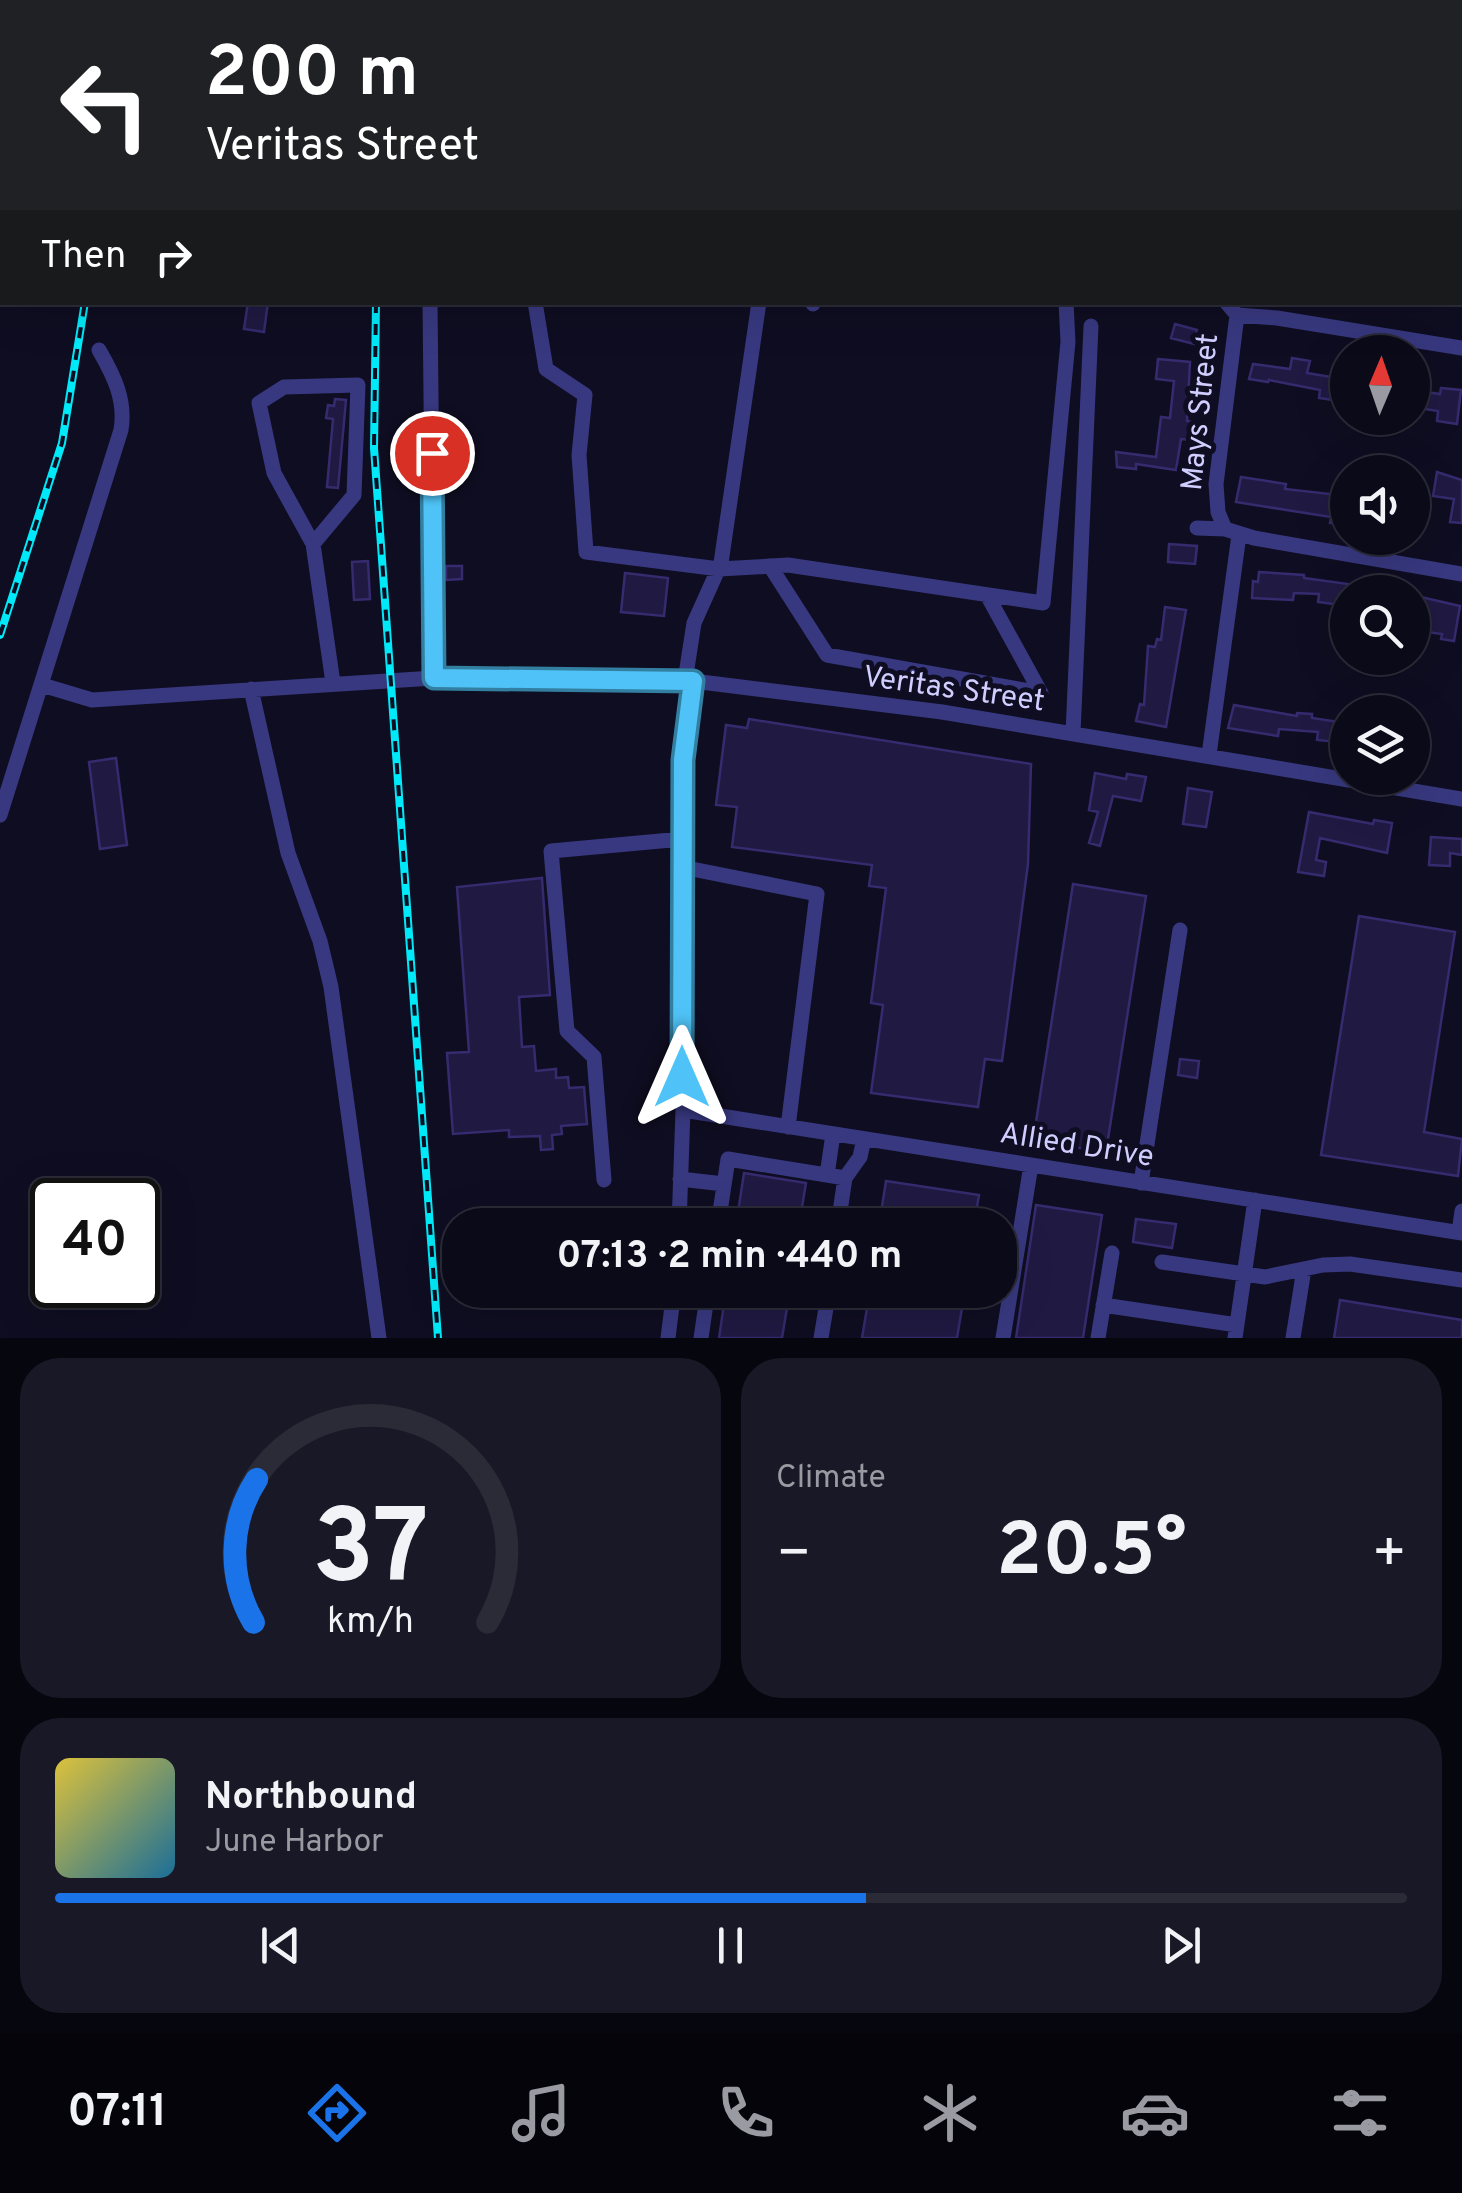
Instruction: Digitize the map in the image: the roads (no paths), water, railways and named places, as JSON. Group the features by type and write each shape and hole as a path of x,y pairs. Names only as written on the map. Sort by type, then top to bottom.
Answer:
{"street":[{"path":"0,15 0,36"},
{"path":"430,305 434,678"},
{"path":"536,305 546,369 585,395 579,456 586,552 719,568 788,565 1043,602 1068,342 1066,305"},
{"path":"679,1208 683,760 694,623 719,568 759,305"},
{"path":"1232,308 1462,348"},
{"name":"Mays Street","path":"1209,754 1232,532 1218,512 1216,484 1232,308"},
{"path":"1073,733 1092,326"},
{"path":"0,815 123,419 118,384 99,350"},
{"path":"313,544 354,496 358,385 284,386 259,402 274,473 313,544 333,683"},
{"path":"1198,528 1462,574"},
{"path":"770,566 827,655 1041,693 986,594"},
{"name":"Veritas Street","path":"42,686 92,700 434,678 689,681 942,712 1462,799"},
{"path":"251,688 288,853 332,986 379,1338"},
{"path":"604,1180 594,1057 567,1031 551,851 682,839"},
{"path":"682,867 816,894 788,1127"},
{"path":"1141,1182 1180,930"},
{"name":"Allied Drive","path":"683,1110 1460,1232"},
{"path":"827,1175 834,1134"},
{"path":"841,1208 846,1178 860,1157 864,1138"},
{"path":"720,1208 728,1159 846,1178"},
{"path":"1003,1338 1031,1165"},
{"path":"680,1178 724,1184"},
{"path":"1103,1306 1236,1332 1255,1200"},
{"path":"1460,1232 1462,1211"},
{"path":"1098,1338 1112,1253"},
{"path":"1162,1262 1265,1277 1350,1264 1462,1280"},
{"path":"1292,1338 1304,1269"},
{"path":"668,1338 672,1308"},
{"path":"701,1338 705,1308"},
{"path":"822,1338 826,1308"}],"railway":[{"path":"0,635 62,443 85,305"},
{"path":"376,305 374,448 438,1338"}]}
